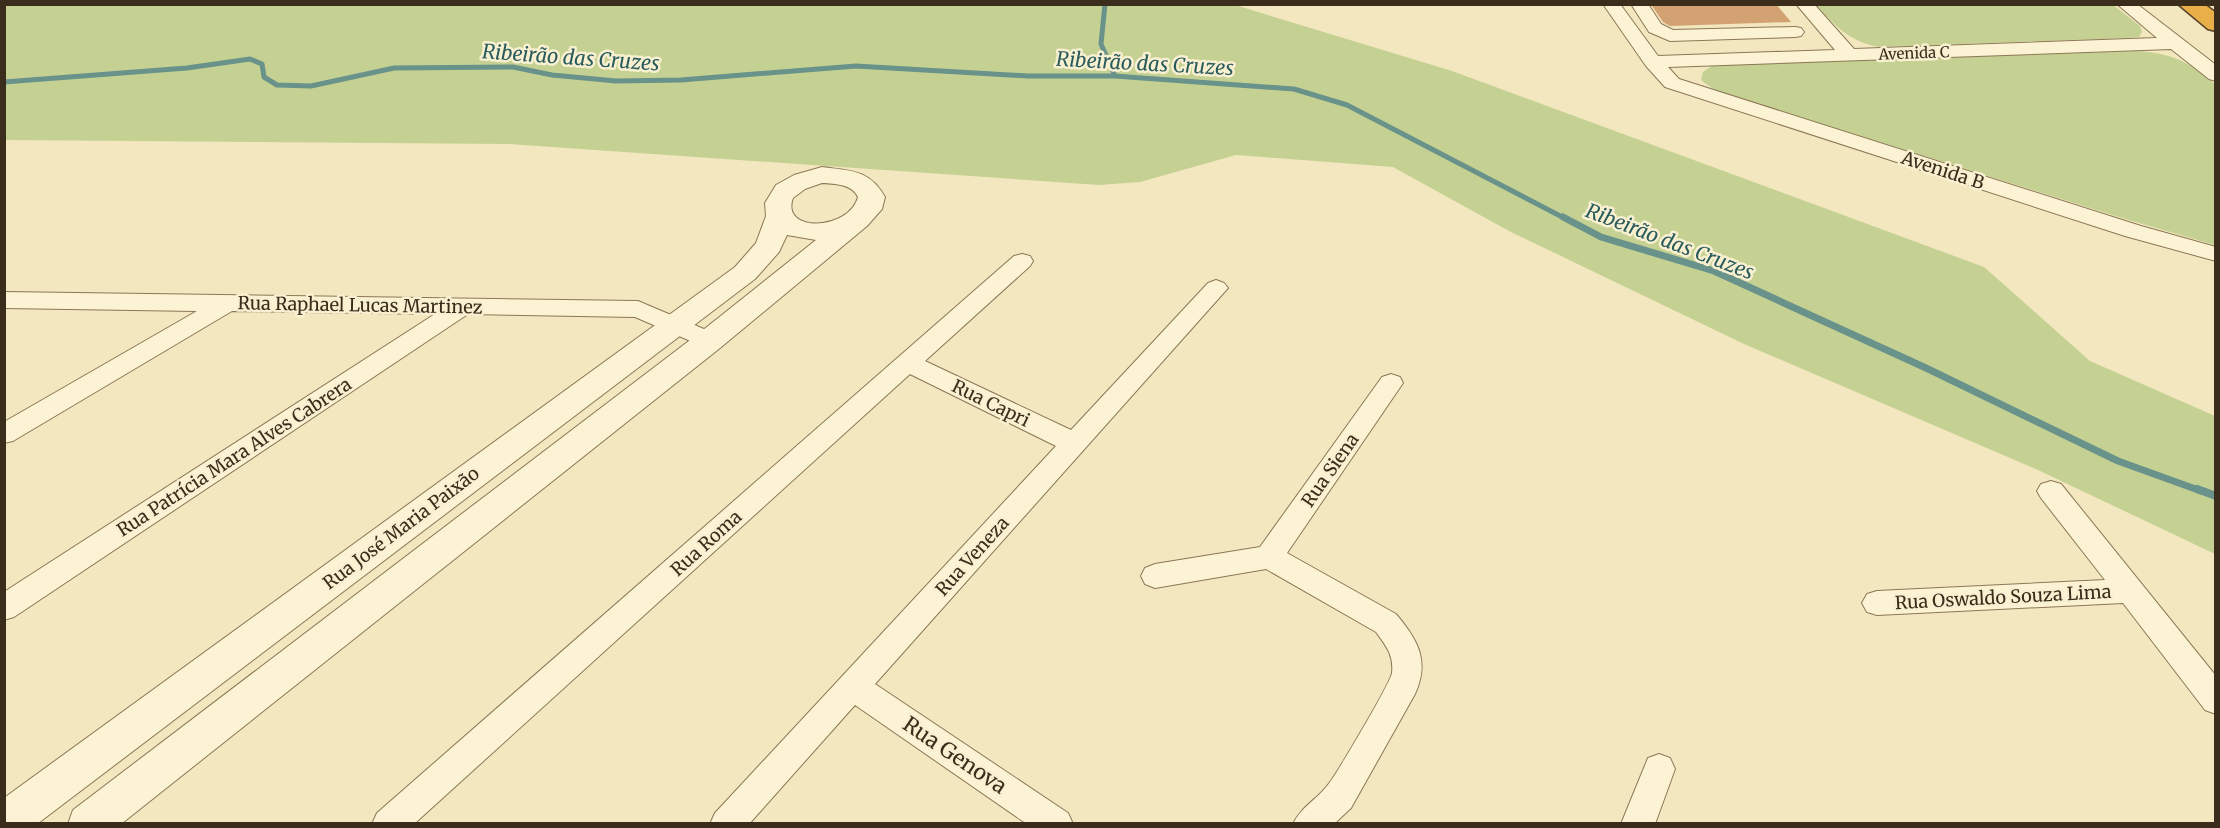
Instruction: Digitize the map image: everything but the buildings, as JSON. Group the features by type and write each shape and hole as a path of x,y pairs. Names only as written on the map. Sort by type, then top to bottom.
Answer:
{"highway":[{"path":"2189,4 2216,24"}],"street":[{"path":"1611,4 1653,62"},
{"path":"1639,4 1655,28 1671,36 1794,32"},
{"path":"1804,4 1849,55"},
{"path":"2125,4 2216,75"},
{"name":"Avenida C","path":"1653,62 2175,43"},
{"name":"Avenida B","path":"1653,62 1672,83 2133,231 2216,254"},
{"path":"88,824 709,341 850,226 867,212 871,206 872,196 867,186 855,179 840,175 822,175 790,186 780,196 776,207 779,218 790,227 808,232 830,232 850,226"},
{"name":"Rua José Maria Paixão","path":"4,824 755,264 769,246 779,218"},
{"name":"Rua Roma","path":"389,824 1022,261"},
{"name":"Rua Veneza","path":"727,824 1216,288"},
{"name":"Rua Raphael Lucas Martinez","path":"4,300 638,309 709,341"},
{"path":"4,434 228,303"},
{"name":"Rua Patrícia Mara Alves Cabrera","path":"4,608 464,306"},
{"name":"Rua Capri","path":"908,363 1074,443"},
{"name":"Rua Siena","path":"1269,557 1391,383"},
{"path":"2051,491 2216,700"},
{"path":"1155,576 1269,557 1378,617 1400,639 1407,657 1407,675 1404,684 1339,797 1311,824"},
{"name":"Rua Oswaldo Souza Lima","path":"1876,603 2130,591"},
{"name":"Rua Genova","path":"854,687 1056,824"},
{"path":"1638,824 1659,769"}],"green space":[{"path":"4,5 1235,5 1452,71 1984,267 2090,361 2215,416 2215,554 2038,470 1744,344 1509,231 1393,167 1236,155 1140,182 1099,185 509,144 5,140"},
{"path":"1816,5 2113,5 2140,26 2142,32 2139,37 2126,38 1878,47 1850,36"},
{"path":"2136,51 2170,56 2187,64 2215,84 2215,245 1716,91 1701,80 1703,72 1713,65"}],"waterway":[{"path":"1105,4 1101,44 1115,76"},
{"name":"Ribeirão das Cruzes","path":"4,82 187,68 250,59 262,64 264,77 277,85 311,86 394,68 513,67 552,75 616,81 681,80 856,66 1028,76 1115,76"},
{"name":"Ribeirão das Cruzes","path":"1115,76 1294,89 1347,105 1566,219"},
{"name":"Ribeirão das Cruzes","path":"1563,217 1601,237 1714,271 1926,368 2118,461 2201,491"},
{"name":"Ribeirão das Cruzes","path":"2197,489 2216,496"}]}
